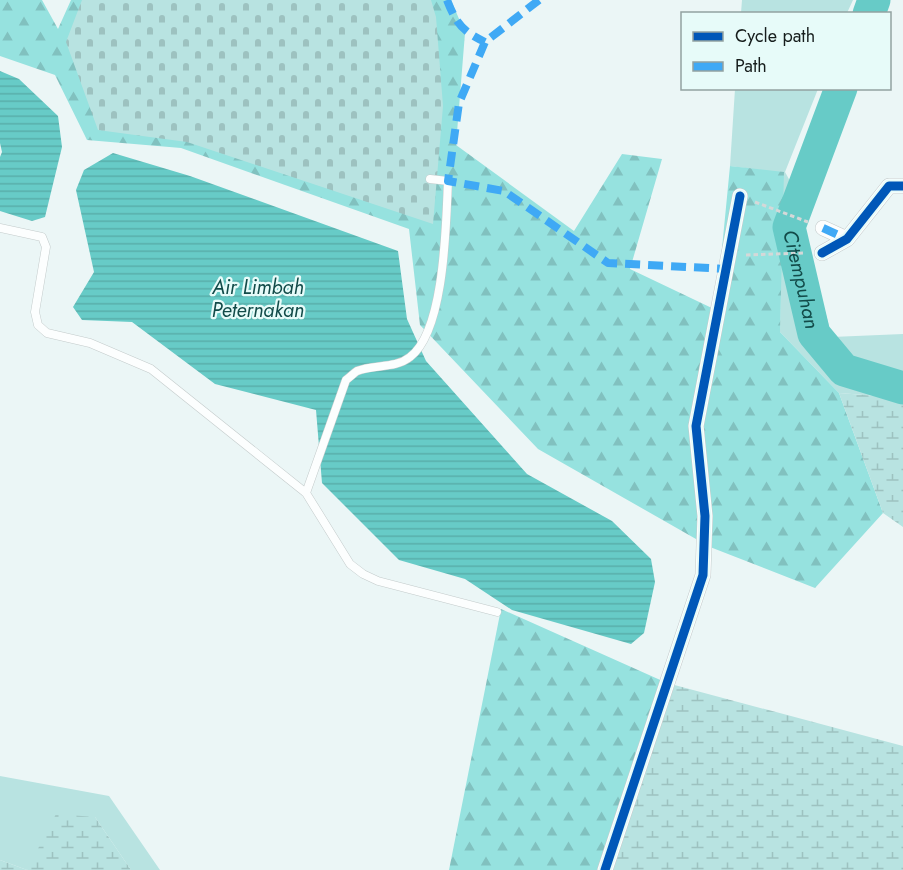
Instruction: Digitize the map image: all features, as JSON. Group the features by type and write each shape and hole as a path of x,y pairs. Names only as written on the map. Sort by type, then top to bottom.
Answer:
{"street":[{"path":"822,253 847,239 889,186 903,186"},
{"path":"605,870 703,575 705,516 696,426 740,196"},
{"path":"823,228 847,239"}],"lane":[{"path":"306,493 346,380 358,371 393,365 410,357 425,339 435,310 446,234 448,181 430,179"},
{"path":"0,228 42,237 46,247 34,312 38,325 47,333 90,343 151,369 306,493 350,564 363,574 378,581 497,612"}],"path":[{"path":"740,196 823,228"},
{"path":"729,256 822,253"}],"green space":[{"path":"0,0 42,0 58,29 71,0 451,0 465,33 456,145 574,231 622,154 662,159 630,269 716,310 730,166 784,172 780,332 839,393 883,513 815,588 710,547 538,449 420,325 409,229 181,148 87,140 55,75 0,56"},
{"path":"82,0 431,0 436,17 443,106 433,224 187,142 98,130 66,42"},
{"path":"742,0 853,0 847,12 741,12"},
{"path":"735,90 818,90 785,172 790,181 832,337 903,334 903,398 839,393 780,332 784,173 730,166"},
{"path":"839,393 903,398 903,527 883,513"},
{"path":"501,609 667,683 609,870 449,870"},
{"path":"667,683 903,746 903,870 609,870"},
{"path":"0,776 109,796 160,870 131,870 95,817 27,870 0,860"},
{"path":"56,814 95,817 131,870 27,870"},
{"path":"0,860 27,870 0,870"}],"water":[{"path":"0,71 19,79 58,116 62,147 45,217 32,221 0,211 0,157 2,152"},
{"name":"Air Limbah Peternakan","path":"113,153 190,176 398,251 407,319 426,361 527,474 612,521 651,559 655,582 644,633 631,644 512,610 465,579 399,560 322,483 316,410 215,384 132,322 82,320 73,307 94,272 76,190 84,170"}],"waterway":[{"name":"Citempuhan","path":"870,12 874,0"},
{"name":"Citempuhan","path":"840,90 789,227 814,334 844,370 903,388"}],"marked path":[{"path":"447,0 461,26 485,42"},
{"path":"539,0 485,42 459,103 448,181 504,191 608,263 727,269"},
{"path":"823,228 847,239"}],"cycle path":[{"path":"822,253 847,239 889,186 903,186"},
{"path":"605,870 703,575 705,516 696,426 740,196"}]}
